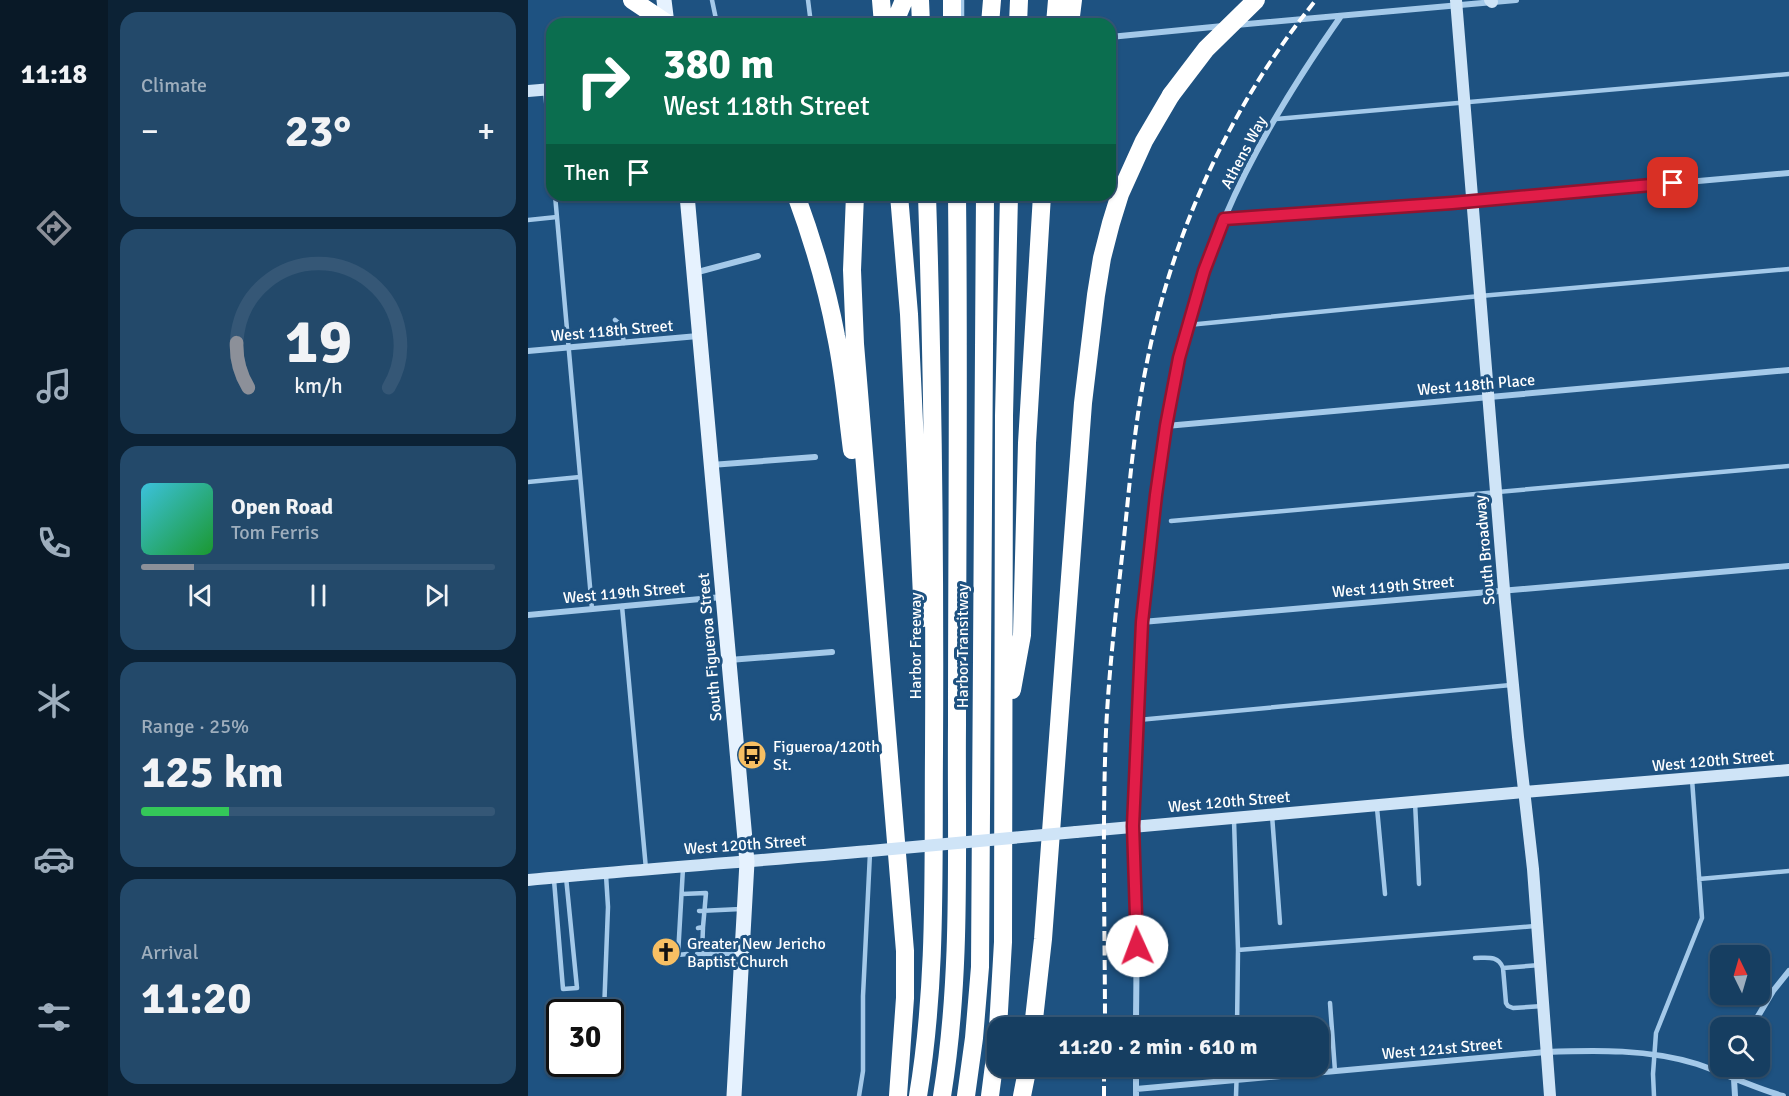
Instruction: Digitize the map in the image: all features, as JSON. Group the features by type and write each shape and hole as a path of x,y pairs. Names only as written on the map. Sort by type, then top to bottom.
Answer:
{"highway":[{"path":"632,0 658,18"},
{"path":"881,0 882,18"},
{"path":"896,18 904,0"},
{"path":"920,0 921,18"},
{"path":"952,0 952,18"},
{"path":"990,18 992,0"},
{"path":"1018,18 1019,0"},
{"path":"1056,18 1057,0"},
{"path":"1071,18 1073,0"},
{"path":"1034,1017 1042,947 1083,403 1096,295 1104,250 1120,194 1144,141 1171,95 1206,50 1256,0"},
{"path":"798,201 818,260 837,338 884,691"},
{"path":"855,201 852,270 856,354 905,951 905,998 898,1096"},
{"path":"899,201 908,305 933,809"},
{"name":"Harbor Freeway","path":"918,1096 927,1020 931,958 933,809 935,569 927,201"},
{"name":"Harbor Transitway","path":"942,1096 951,1014 956,913 957,201"},
{"name":"Harbor Transitway","path":"966,1096 974,1038 980,955 985,201"},
{"path":"999,1017 1003,942 1004,426 1009,201"},
{"path":"1004,738 1022,635 1027,443 1042,201"},
{"path":"1040,256 1047,201"},
{"path":"990,1096 992,1077"},
{"path":"1022,1096 1026,1077"}],"main road":[{"path":"664,0 666,18"},
{"name":"South Figueroa Street","path":"687,201 747,862 734,1096"}],"street":[{"path":"1116,36 1341,16 1456,2 1516,0"},
{"name":"South Broadway","path":"1456,2 1504,590 1538,926 1550,1096"},
{"name":"Athens Way","path":"1136,1017 1137,946 1133,826 1142,622 1156,495 1179,358 1204,271 1243,175 1341,16"},
{"path":"528,91 546,89"},
{"path":"1224,219 1472,201 1789,173"},
{"path":"693,273 758,256"},
{"name":"West 118th Street","path":"528,351 699,336"},
{"name":"West 118th Place","path":"1166,426 1789,370"},
{"path":"711,465 815,457"},
{"name":"West 119th Street","path":"1142,622 1789,566"},
{"name":"West 119th Street","path":"528,615 723,597"},
{"path":"729,660 832,652"},
{"name":"West 120th Street","path":"528,880 1789,770"},
{"path":"1758,1017 1773,991 1789,971"},
{"name":"West 121st Street","path":"1136,1093 1236,1080 1546,1052 1595,1050 1653,1055 1696,1064 1783,1096"},
{"path":"1136,1077 1136,1093"},
{"path":"1734,1079 1735,1096"}],"lane":[{"path":"712,0 716,18"},
{"path":"808,0 810,18"},
{"path":"962,0 962,18"},
{"path":"1276,119 1789,74"},
{"path":"556,201 592,609"},
{"path":"528,219 557,217"},
{"path":"1188,326 1480,296 1789,269"},
{"path":"615,320 621,325 624,343"},
{"path":"1171,521 1789,466"},
{"path":"528,482 580,477"},
{"path":"622,606 646,869"},
{"path":"1138,720 1513,685"},
{"path":"1654,1096 1653,1055 1656,1033 1702,918 1692,779"},
{"path":"1415,802 1419,884"},
{"path":"1376,805 1385,894"},
{"path":"1272,814 1280,923"},
{"path":"1234,817 1238,950 1237,1017"},
{"path":"859,1096 863,1071 863,996 870,851"},
{"path":"684,866 678,955 687,954"},
{"path":"1699,879 1789,871"},
{"path":"604,999 608,907 606,873"},
{"path":"560,877 577,987 563,989 560,877"},
{"path":"682,894 705,893 700,954 741,954"},
{"path":"699,911 743,908"},
{"path":"681,912 688,912"},
{"path":"1238,950 1538,926"},
{"path":"679,928 688,928"},
{"path":"696,939 703,939"},
{"path":"679,940 688,940"},
{"path":"1475,958 1495,958 1501,962 1508,1006 1513,1008 1543,1006"},
{"path":"1503,968 1540,965"},
{"path":"1330,1003 1335,1071"},
{"path":"1236,1077 1236,1096"}],"railway":[{"path":"1105,1017 1104,805 1107,707 1133,450 1147,362 1172,265 1209,171 1257,82 1285,40 1316,0"},
{"path":"1104,1077 1104,1096"}],"place":[{"name":"Figueroa/120th St.","path":"752,755"},
{"name":"Greater New Jericho Baptist Church","path":"666,952"}],"route":[{"path":"1137,946 1133,826 1142,622 1156,495 1179,358 1204,271 1224,219 1452,203 1673,183"}]}
